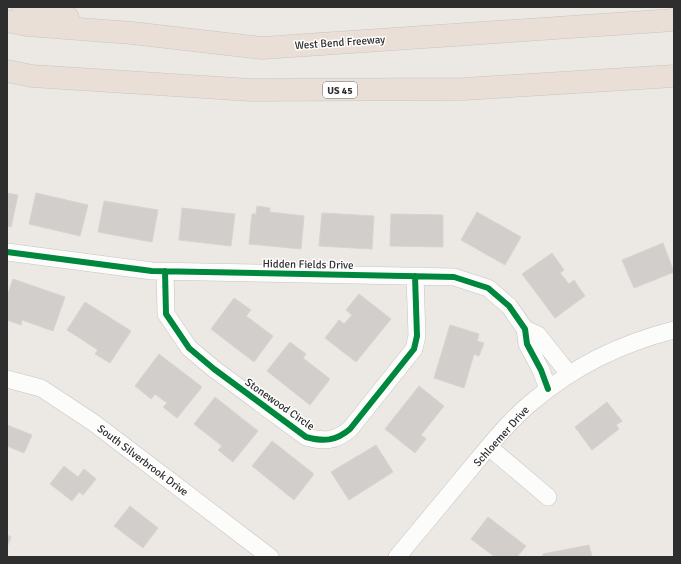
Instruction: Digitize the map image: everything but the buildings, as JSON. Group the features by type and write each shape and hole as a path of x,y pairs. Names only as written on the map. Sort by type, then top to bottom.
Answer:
{"highway":[{"path":"23,7 132,33"},
{"name":"West Bend Freeway","path":"7,21 27,25 132,33 262,48 674,20"},
{"name":"US 45","path":"7,72 32,76 259,90 463,89 674,76"}],"street":[{"name":"Hidden Fields Drive","path":"7,252 152,271 454,277 488,288 509,306 525,329 527,344 541,370 548,390"},
{"name":"Stonewood Circle","path":"165,271 166,314 189,348 214,369 306,437 318,440 337,439 350,428 414,349 417,336 415,276"},
{"name":"Hidden Fields Drive","path":"525,329 538,335 570,374"},
{"name":"Schloemer Drive","path":"398,557 518,414 570,374 598,358 633,342 674,330"},
{"name":"South Silverbrook Drive","path":"7,379 41,388 94,423 270,557"},
{"path":"489,447 548,497"}],"cycle path":[{"path":"7,252 152,271 454,277 488,288 509,306 525,329 527,344 541,370 548,389"},
{"path":"165,271 166,314 189,348 214,369 306,437 318,440 335,438 350,429 414,349 417,336 415,276"}]}
